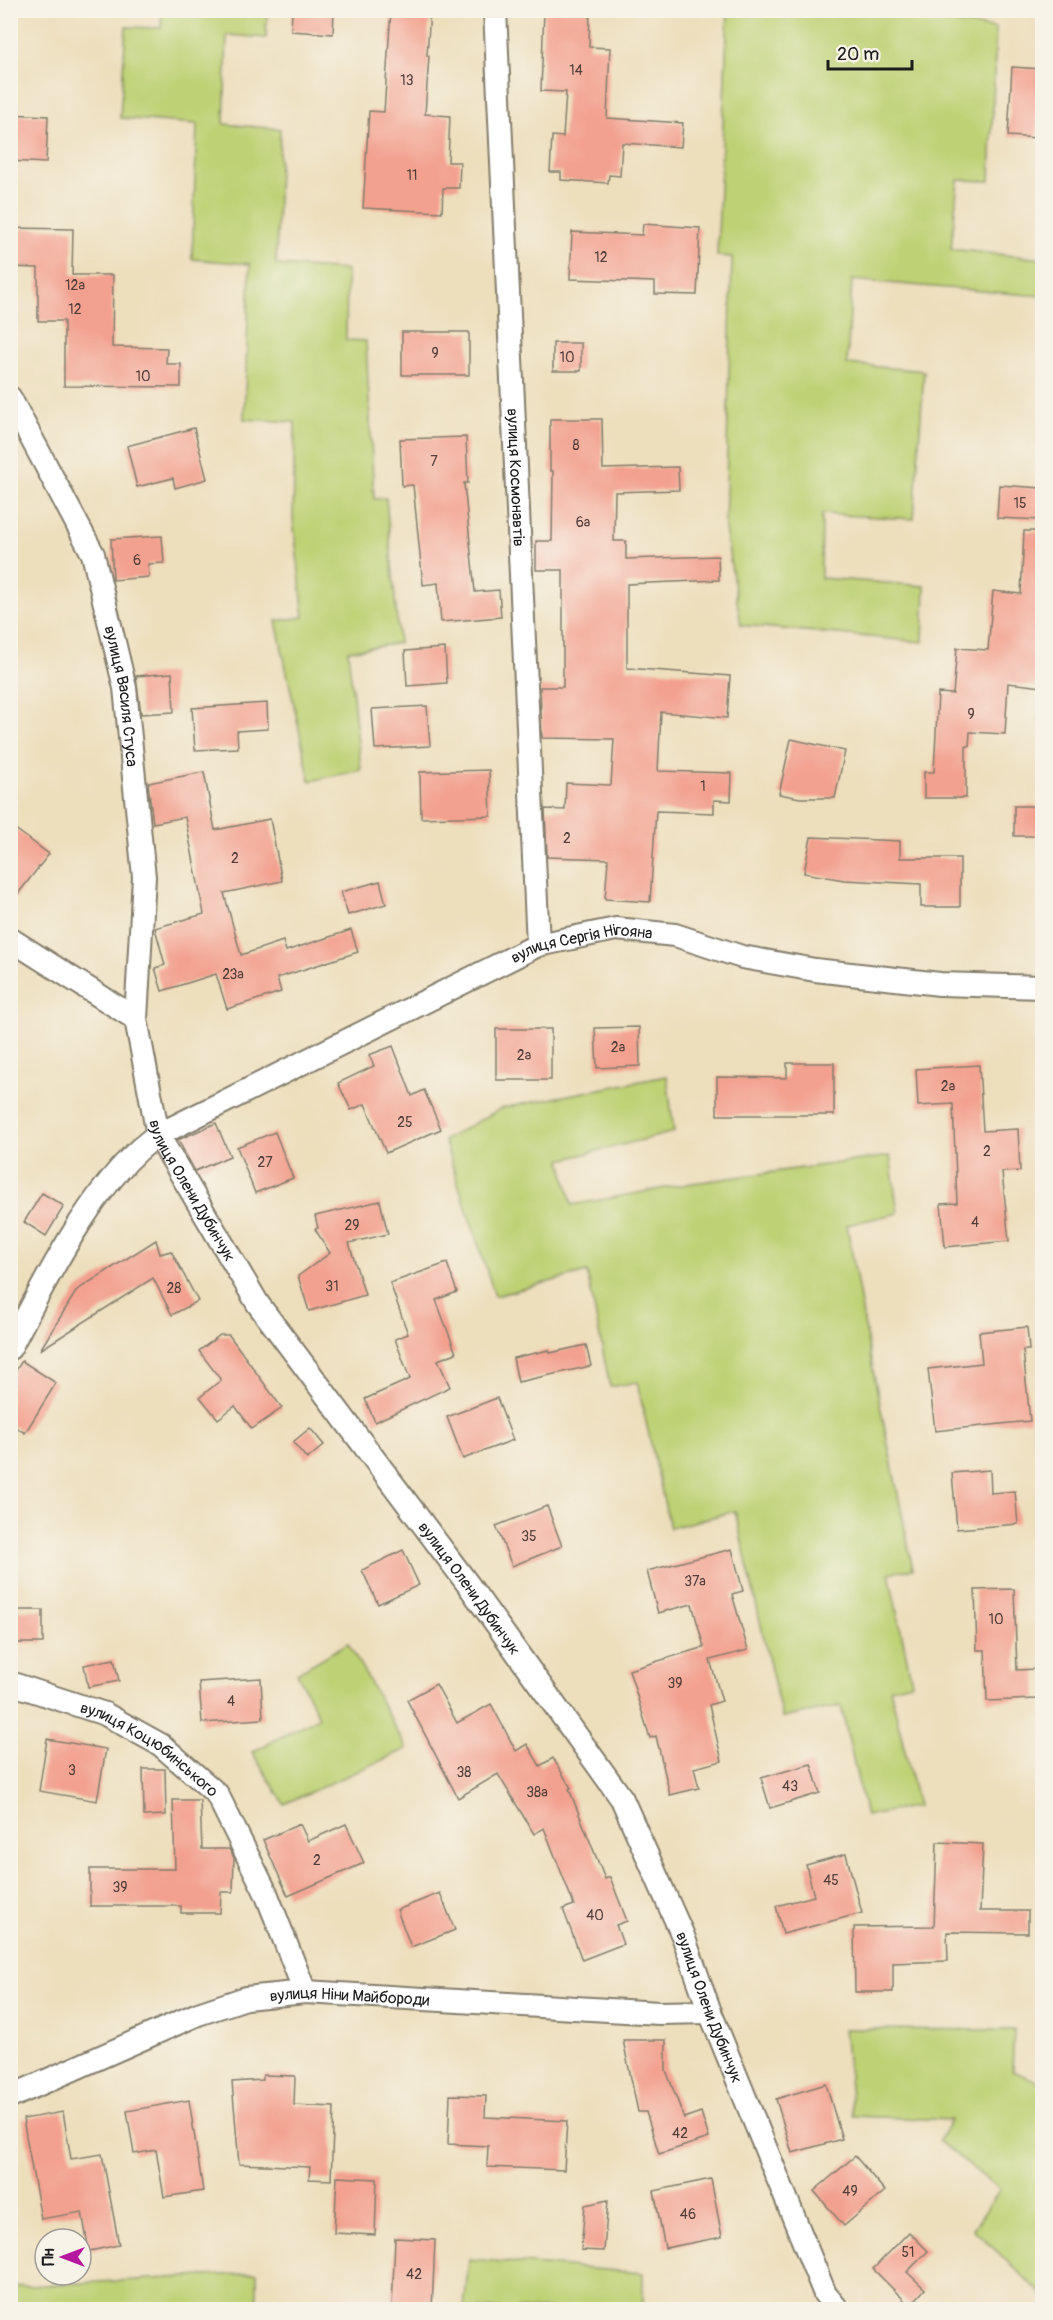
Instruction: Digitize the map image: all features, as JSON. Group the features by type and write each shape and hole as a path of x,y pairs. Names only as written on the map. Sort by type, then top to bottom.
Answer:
{"street":[{"name":"вулиця Космонавтів","path":"495,10 538,945"},
{"name":"вулиця Василя Стуса","path":"10,398 93,554 125,688 144,877 136,1019"},
{"name":"вулиця Сергія Нігояна","path":"10,1348 45,1281 95,1200 140,1146 538,945 616,929 675,935 742,957 815,970 940,984 1042,987"},
{"path":"10,939 136,1019"},
{"name":"вулиця Олени Дубинчук","path":"136,1019 158,1135 258,1304 467,1582 622,1799 683,1936 710,2012 825,2294 838,2310"},
{"name":"вулиця Коцюбинського","path":"10,1683 105,1714 161,1745 217,1794 266,1893 305,1992"},
{"name":"вулиця Ніни Майбороди","path":"10,2097 198,2014 246,1998 305,1992 659,2013 710,2012"}],"green space":[{"path":"162,11 267,11 266,38 227,35 224,124 280,129 276,265 347,270 346,340 366,341 374,499 386,498 399,643 348,651 361,770 310,781 276,621 304,617 293,519 295,422 244,419 250,264 192,259 197,124 120,118 126,27 161,28"},
{"path":"728,11 879,11 880,14 996,28 990,181 958,180 951,249 1042,259 1042,296 852,280 847,364 924,371 914,519 822,514 821,578 925,586 923,642 741,625 725,529 732,257 717,256"},
{"path":"667,1076 674,1132 561,1160 572,1205 693,1183 890,1156 898,1213 847,1225 868,1345 913,1569 889,1573 912,1683 890,1688 918,1806 866,1816 841,1706 782,1718 735,1511 670,1528 637,1382 610,1387 587,1272 495,1296 444,1140 502,1108"},
{"path":"348,1643 407,1749 284,1804 252,1752 319,1717 297,1673"},
{"path":"844,2029 1014,2030 1012,2071 1042,2083 1042,2294 973,2229 1000,2190 939,2141 951,2120 853,2116"},
{"path":"469,2259 643,2273 643,2309 464,2309"},
{"path":"257,2273 257,2309 11,2309 11,2287 93,2287 93,2282"}],"building":[{"path":"292,10 334,10 333,34 291,31"},
{"path":"391,10 430,10 425,114 450,116 448,162 460,162 459,188 443,188 442,212 363,208 369,111 384,112"},
{"path":"544,10 590,10 589,47 610,48 607,118 683,123 681,147 622,143 620,176 609,175 608,183 561,180 561,172 550,172 552,136 563,137 566,92 541,91"},
{"path":"1012,67 1042,69 1042,97 1039,97 1037,138 1008,136"},
{"path":"10,114 48,116 46,163 10,161"},
{"path":"643,224 700,228 697,295 655,294 655,282 570,279 572,232 642,235"},
{"path":"10,228 73,229 72,275 113,275 112,347 167,348 166,364 181,364 181,387 64,386 64,321 38,321 38,268 10,267"},
{"path":"402,332 469,332 469,375 402,375"},
{"path":"553,343 581,343 581,371 553,371"},
{"path":"550,419 602,419 603,469 678,467 679,490 615,492 614,541 626,541 626,559 718,556 719,580 627,584 627,668 730,676 727,718 661,712 658,771 732,773 731,801 714,800 714,813 656,811 650,902 605,899 608,859 547,857 545,809 565,810 566,783 611,785 614,739 542,738 540,687 563,687 563,570 536,570 536,541 552,541 553,471 550,471"},
{"path":"194,428 207,479 175,488 173,478 137,487 127,446"},
{"path":"466,437 468,483 464,483 475,592 499,590 501,617 441,622 438,583 423,585 413,485 402,486 400,439"},
{"path":"999,485 1042,488 1042,520 997,518"},
{"path":"1024,531 1042,531 1042,687 1008,683 1005,734 970,732 969,746 966,746 966,798 924,798 924,772 934,772 938,693 953,694 957,648 988,650 993,591 1021,594"},
{"path":"162,536 164,563 148,564 149,577 113,580 111,539"},
{"path":"445,648 447,683 407,686 405,651"},
{"path":"172,673 174,712 141,714 136,676"},
{"path":"267,703 268,729 237,731 238,748 195,750 192,708"},
{"path":"427,706 430,746 375,749 372,709"},
{"path":"791,739 845,751 835,798 800,798 779,794"},
{"path":"489,770 491,816 421,818 420,772"},
{"path":"204,772 215,830 270,819 282,881 224,893 241,955 283,941 286,951 351,930 358,952 277,978 281,992 227,1009 216,974 162,991 155,968 165,965 155,928 204,914 185,817 153,823 148,783"},
{"path":"1014,806 1042,806 1042,836 1014,836"},
{"path":"10,825 49,854 10,904"},
{"path":"811,837 900,841 900,858 960,858 960,907 921,907 921,884 844,880 804,873"},
{"path":"380,881 386,904 348,915 341,892"},
{"path":"639,1027 640,1066 597,1068 595,1028"},
{"path":"496,1029 551,1029 551,1080 496,1080"},
{"path":"393,1046 412,1096 424,1090 441,1129 386,1153 365,1104 351,1110 338,1083 374,1066 369,1055"},
{"path":"787,1063 834,1063 834,1115 717,1115 717,1077 787,1078"},
{"path":"979,1065 983,1131 1018,1129 1020,1171 1002,1172 1009,1241 945,1247 941,1204 957,1203 953,1104 918,1106 916,1069"},
{"path":"216,1123 230,1156 195,1171 178,1140"},
{"path":"275,1132 293,1178 255,1193 237,1147"},
{"path":"42,1193 64,1206 46,1236 24,1222"},
{"path":"380,1201 388,1234 349,1243 365,1295 309,1311 298,1276 330,1253 315,1229 318,1228 315,1216"},
{"path":"156,1240 160,1254 171,1251 198,1301 172,1315 153,1278 40,1350 77,1290"},
{"path":"447,1263 457,1292 436,1300 456,1353 438,1360 450,1387 375,1422 365,1399 410,1379 395,1339 408,1334 390,1283"},
{"path":"1027,1327 1029,1350 1023,1350 1030,1421 935,1431 928,1369 982,1363 979,1332"},
{"path":"220,1335 229,1335 282,1408 252,1429 235,1406 218,1419 200,1397 221,1380 199,1351"},
{"path":"586,1345 591,1366 518,1382 513,1358"},
{"path":"22,1361 56,1383 25,1433 10,1424 10,1379"},
{"path":"497,1398 513,1440 463,1459 447,1417"},
{"path":"310,1428 324,1445 307,1459 293,1442"},
{"path":"990,1470 991,1493 1015,1491 1018,1524 957,1529 952,1473"},
{"path":"547,1506 562,1546 512,1566 496,1526"},
{"path":"732,1549 743,1591 732,1594 748,1650 710,1660 722,1701 709,1705 722,1761 694,1768 699,1788 670,1795 656,1736 650,1738 629,1670 704,1647 692,1604 658,1613 647,1571"},
{"path":"403,1550 419,1585 378,1604 362,1570"},
{"path":"1014,1589 1017,1670 1036,1669 1037,1699 987,1701 985,1650 977,1650 975,1590"},
{"path":"10,1610 43,1610 43,1643 10,1643"},
{"path":"114,1659 119,1681 88,1687 84,1665"},
{"path":"261,1678 263,1719 202,1723 199,1682"},
{"path":"436,1684 457,1723 491,1704 516,1751 527,1744 540,1766 553,1758 571,1788 569,1789 605,1879 610,1877 627,1921 616,1925 623,1944 582,1960 563,1909 574,1905 544,1828 534,1834 498,1774 458,1798 407,1700"},
{"path":"47,1739 106,1749 97,1801 39,1791"},
{"path":"811,1764 820,1793 770,1808 761,1778"},
{"path":"143,1769 165,1769 166,1815 144,1816"},
{"path":"173,1800 200,1800 202,1849 229,1849 234,1858 233,1892 221,1892 220,1913 181,1913 181,1906 90,1906 90,1869 175,1869"},
{"path":"300,1824 308,1841 346,1824 364,1863 288,1896 263,1840"},
{"path":"937,1842 983,1844 980,1911 1028,1911 1028,1933 947,1932 948,1961 893,1963 893,1992 855,1992 854,1927 934,1926"},
{"path":"846,1854 862,1913 783,1934 776,1906 814,1896 806,1865"},
{"path":"440,1893 455,1930 411,1947 397,1910"},
{"path":"623,2040 666,2040 666,2070 684,2118 701,2112 709,2138 659,2154 646,2112 638,2112"},
{"path":"263,2075 295,2076 294,2105 334,2107 331,2180 309,2179 310,2167 239,2164 232,2082 263,2080"},
{"path":"826,2084 842,2139 792,2153 776,2099"},
{"path":"450,2095 486,2096 485,2117 567,2121 564,2170 487,2167 488,2146 448,2144"},
{"path":"189,2100 203,2191 164,2197 156,2150 134,2154 127,2111"},
{"path":"63,2112 71,2159 102,2154 119,2245 93,2250 93,2227 85,2227 82,2212 41,2219 23,2119"},
{"path":"855,2156 885,2191 844,2226 814,2191"},
{"path":"337,2177 377,2179 375,2235 334,2233"},
{"path":"711,2179 722,2237 665,2248 654,2191"},
{"path":"608,2200 604,2251 581,2250 585,2205"},
{"path":"909,2232 928,2251 907,2272 925,2289 910,2306 873,2269"},
{"path":"395,2238 435,2240 432,2310 392,2309"}]}
